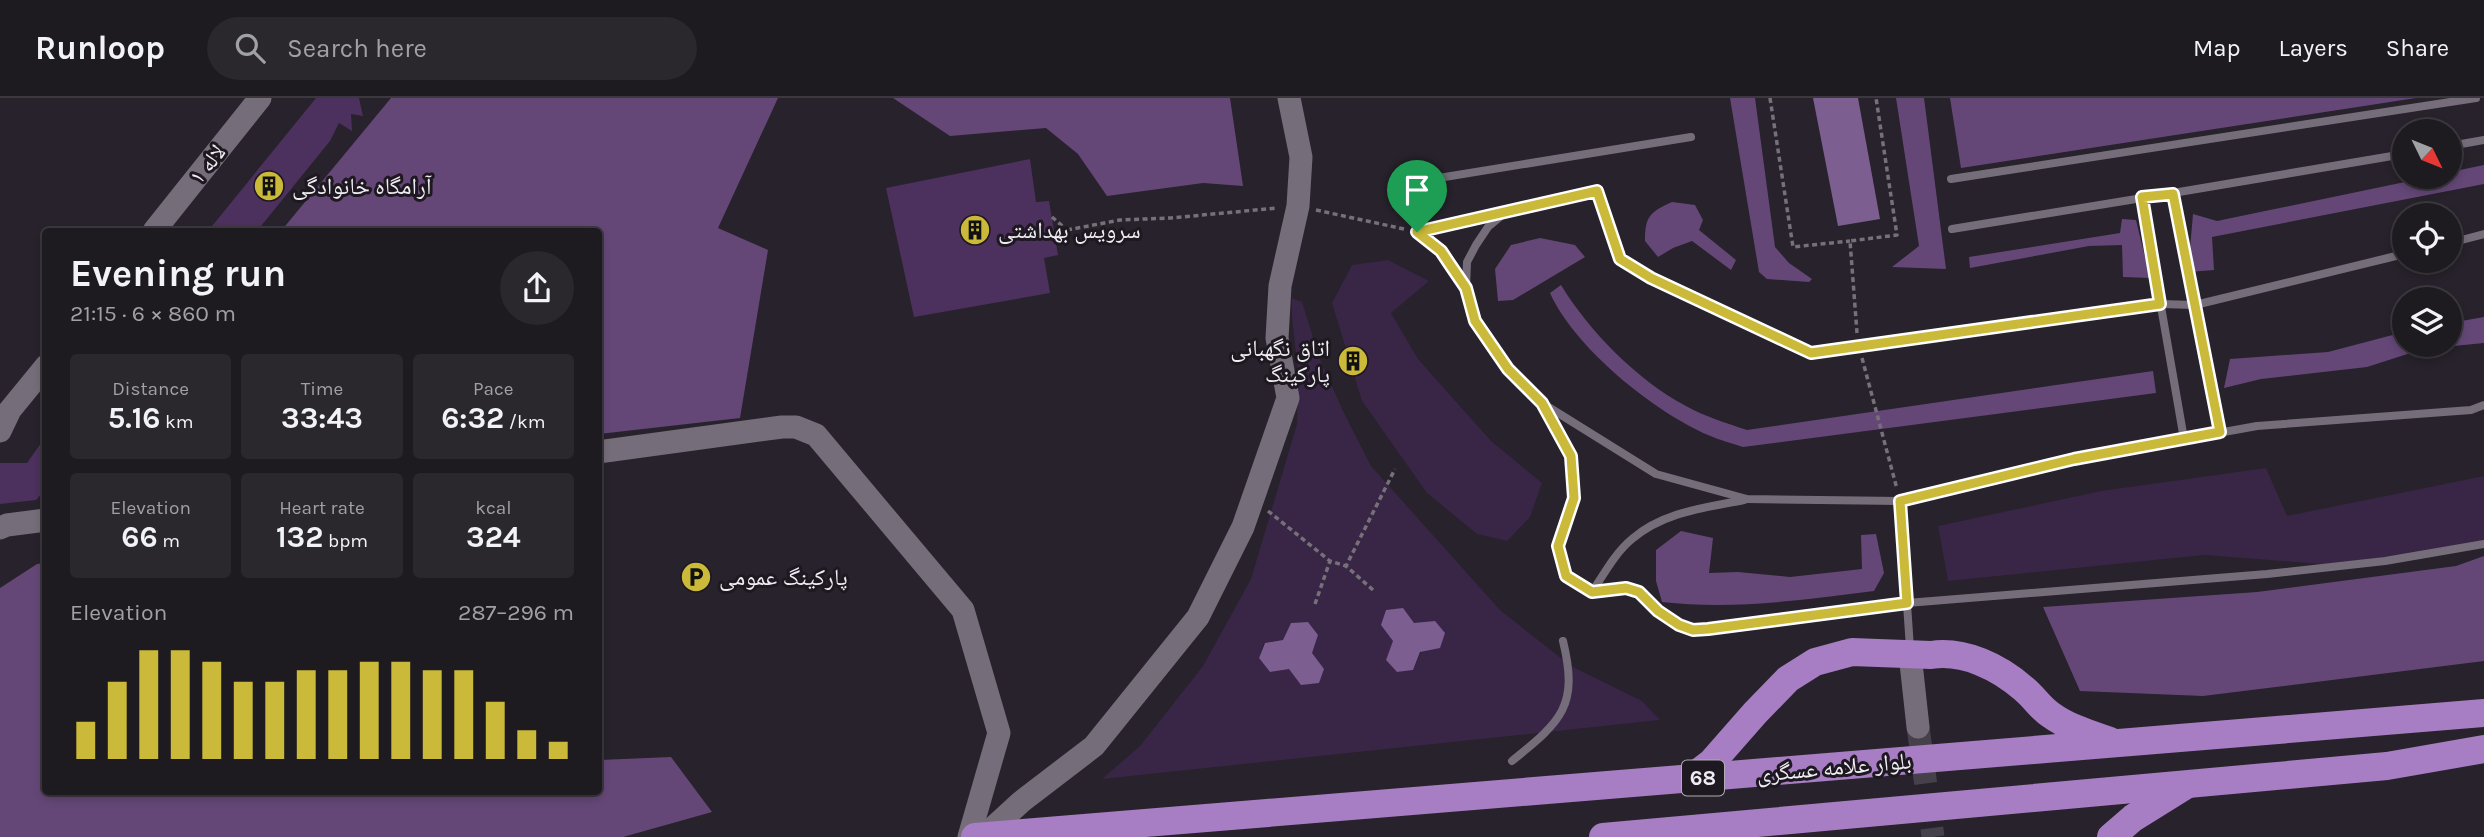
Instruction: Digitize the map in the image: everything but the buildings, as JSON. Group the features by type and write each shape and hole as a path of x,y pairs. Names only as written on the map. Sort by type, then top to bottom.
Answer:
{"highway":[{"path":"1690,779 1713,762 1788,679 1815,662 1852,652 1944,653 1983,662 2024,689 2052,716 2071,727 2119,744"},
{"path":"2431,719 2484,702"},
{"name":"بلوار علامه عسگری","path":"975,837 2484,713"},
{"name":"بلوار علامه عسگری","path":"1603,837 1716,832 2191,782 2387,766 2484,749"},
{"path":"2387,766 2484,762"},
{"path":"2111,837 2133,818 2191,782"}],"street":[{"name":"لاله ۱","path":"155,228 260,98"},
{"path":"984,836 1021,802 1094,746 1198,617 1244,527 1288,398 1277,338 1280,286 1298,206 1301,157 1289,98"},
{"path":"5,421 42,371"},
{"path":"602,451 782,426 796,427 816,435 963,610 999,733 969,837"},
{"path":"0,528 42,521"},
{"path":"1910,654 1917,727"}],"lane":[{"path":"1951,179 2476,98"},
{"path":"1466,288 1441,251 1417,232 1408,183 1691,136"},
{"path":"2462,144 2484,140"},
{"path":"1952,229 2392,156"},
{"path":"1417,232 1597,191 1620,259 1651,278 1811,353 2160,304 2195,305 2392,257"},
{"path":"2173,194 2220,432"},
{"path":"2142,197 2184,439"},
{"path":"1506,212 1488,227 1471,253 1467,262 1466,288 1475,321 1508,369 1542,403 1656,474 1747,499"},
{"path":"2462,240 2484,234"},
{"path":"1542,403 1571,456 1574,498 1558,546 1566,576 1592,592 1626,588 1639,592 1658,611 1679,625 1693,630 1907,603 2385,561 2484,544"},
{"path":"1592,592 1617,555 1631,540 1657,521 1684,511 1747,499 1900,501 2074,459 2220,432 2257,426 2470,410 2484,405"},
{"path":"1900,501 1910,654"},
{"path":"1512,761 1545,734 1559,718 1566,701 1570,679 1563,641"}],"path":[{"path":"1770,98 1793,247 1897,235 1876,98"},
{"path":"1057,243 1067,230 1119,220 1298,206 1417,232"},
{"path":"1052,217 1067,230"},
{"path":"1850,241 1859,346 1900,501"},
{"path":"1346,566 1395,469"},
{"path":"1253,499 1330,561 1346,566 1373,590"},
{"path":"1315,604 1330,561"}],"shaded area":[{"path":"391,98 778,98 718,228 768,250 740,418 602,434 602,228 283,228"},
{"path":"893,98 1230,98 1243,186 1203,183 1107,196 1078,154 1046,128 950,136"},
{"path":"1730,98 1755,98 1775,247 1789,263 1812,279 1809,282 1767,279 1759,272"},
{"path":"1813,98 1858,98 1880,219 1838,226"},
{"path":"1896,98 1924,98 1946,269 1892,267 1919,246"},
{"path":"1950,98 2416,98 1961,168"},
{"path":"2484,165 2484,184 2462,188 2462,170"},
{"path":"2392,185 2392,189 2458,189 2212,237 2214,270 2188,272 2193,214 2217,221"},
{"path":"1672,202 1695,205 1703,220 1699,230 1736,260 1731,270 1692,241 1658,257 1645,241 1646,226 1654,212"},
{"path":"2122,219 2136,220 2150,278 2123,277 2122,245 2089,246 1970,268 1969,257 2120,233"},
{"path":"1540,238 1575,245 1585,257 1513,300 1498,301 1495,269 1511,245"},
{"path":"1388,260 1429,281 1391,313 1418,359 1491,441 1542,483 1530,517 1507,541 1477,534 1427,493 1362,401 1332,303 1352,265"},
{"path":"1561,285 1600,337 1650,383 1694,410 1747,430 2153,371 2156,393 1743,447 1712,437 1686,424 1618,376 1577,335 1562,314 1550,293"},
{"path":"1292,298 1302,302 1321,362 1371,466 1500,610 1571,666 1642,701 1660,720 1102,779 1140,746 1203,666 1251,579 1297,424 1298,372","holes":["1435,621 1413,670 1397,672 1386,660 1398,637 1409,628","1308,622 1318,635 1306,657 1288,668 1270,672 1259,658 1264,643 1283,641 1291,623"]},
{"path":"2484,317 2484,343 2462,345 2462,321"},
{"path":"2392,335 2392,357 2398,357 2367,367 2261,379 2224,388 2230,359 2328,352"},
{"path":"2266,468 2287,516 2484,476 2484,541 2334,565 2204,555 1948,581 1938,526 2101,491"},
{"path":"1681,531 1713,538 1709,573 1738,572 1790,577 1862,569 1861,535 1876,534 1884,573 1874,591 1795,601 1742,604 1662,602 1656,581 1656,550"},
{"path":"2484,556 2484,661 2203,696 2080,691 2043,607 2257,592 2456,566"},
{"path":"42,563 42,795 602,795 602,760 671,757 712,812 623,837 0,837 0,588"},
{"path":"1403,608 1414,623 1435,621 1445,633 1440,648 1420,652 1413,670 1397,672 1386,660 1393,641 1381,625 1386,610"},
{"path":"1308,622 1318,635 1312,653 1324,669 1319,683 1301,685 1289,669 1270,672 1259,658 1265,643 1283,640 1291,623"}],"tunnel":[{"path":"1918,727 1933,837"}],"place":[{"name":"آرامگاه خانوادگی","path":"269,186"},
{"name":"سرویس بهداشتی","path":"975,230"},
{"name":"اتاق نگهبانی پارکینگ","path":"1353,361"},
{"name":"پارکینگ عمومی","path":"696,577"}],"route":[{"path":"1597,191 1620,259 1651,278 1811,353 2160,304 2142,197 2173,194 2220,432 2074,459 1900,501 1907,603 1693,630 1679,625 1658,611 1639,592 1626,588 1592,592 1566,576 1558,546 1574,498 1571,456 1542,403 1508,369 1475,321 1466,288 1441,251 1417,232 1597,191"}]}
